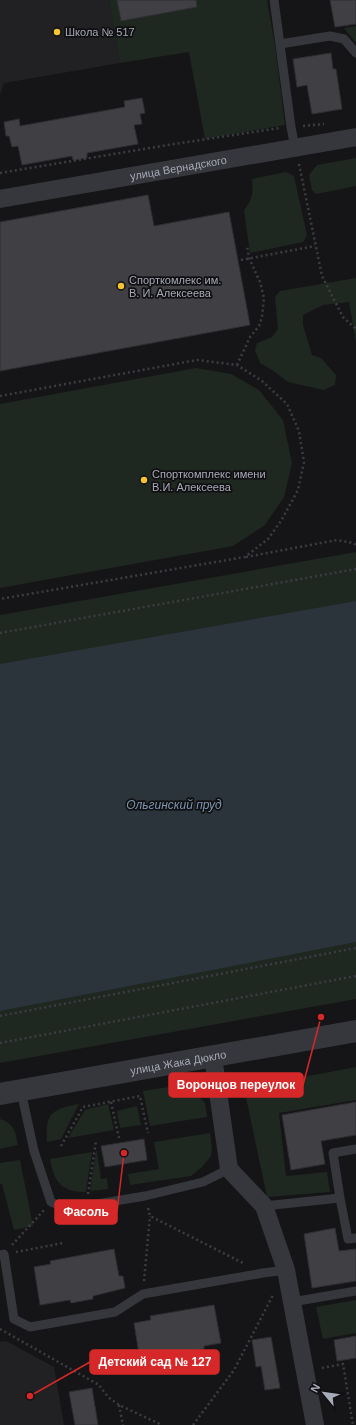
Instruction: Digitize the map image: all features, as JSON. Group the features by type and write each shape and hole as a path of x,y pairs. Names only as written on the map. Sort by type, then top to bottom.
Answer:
{"street":[{"name":"улица Вернадского","path":"0,199 356,137"},
{"name":"улица Жака Дюкло","path":"10,1092 356,1031"},
{"path":"213,1057 229,1169 264,1206 286,1270 315,1425"}],"lane":[{"path":"274,0 295,148"},
{"path":"280,44 330,36 344,39 356,53"},
{"path":"10,1092 34,1151 51,1202 67,1209 145,1196 203,1182 229,1169"},
{"path":"356,1150 333,1153 348,1240 356,1238"},
{"path":"264,1206 340,1198"},
{"path":"2,1255 14,1319 30,1327 115,1312 143,1294 286,1270"},
{"path":"292,1302 356,1291"}],"path":[{"path":"0,173 168,145 328,123"},
{"path":"295,148 322,276 343,317 356,329"},
{"path":"237,365 250,337 259,326 262,317 264,298 260,282 249,258 247,245"},
{"path":"240,260 316,246"},
{"path":"0,396 197,360 237,365 262,381 287,404 299,431 304,462 298,490 281,521 268,539 246,557"},
{"path":"0,599 337,540 356,545"},
{"path":"0,633 356,569"},
{"path":"0,1016 356,948"},
{"path":"0,1043 356,976"},
{"path":"61,1146 83,1107 140,1096 148,1133"},
{"path":"111,1102 119,1138"},
{"path":"86,1206 96,1141"},
{"path":"143,1294 150,1216 145,1196"},
{"path":"2,1255 51,1202"},
{"path":"150,1216 263,1273"},
{"path":"2,1255 63,1243"},
{"path":"193,1425 234,1370 286,1270"},
{"path":"0,1329 99,1385 108,1397 119,1404 162,1425"},
{"path":"305,1371 343,1364 353,1425"},
{"path":"119,1404 123,1425"}],"shaded area":[{"name":"Школа № 517","path":"0,0 109,0 120,63 4,83 0,94"},
{"path":"109,0 267,0 275,45 285,125 205,139 189,52 120,63"},
{"path":"356,26 356,43 344,28"},
{"path":"356,158 356,186 316,194 312,190 309,175 317,165"},
{"path":"286,172 294,176 307,235 303,242 250,253 244,210 252,196 252,179"},
{"path":"356,278 356,342 349,302 323,305 303,315 303,325 312,355 321,358 336,375 335,385 324,390 288,382 260,363 255,350 257,343 272,337 278,329 275,297 280,291"},
{"name":"Спорткомплекс имени В.И. Алексеева","path":"196,368 231,374 259,390 283,420 292,463 284,497 265,525 233,546 0,588 0,404"},
{"name":"Ольгинский пруд","path":"356,552 356,999 0,1063 0,615"},
{"path":"356,1067 356,1100 279,1113 286,1176 327,1172 330,1192 267,1197 244,1088"},
{"path":"182,1085 193,1090 205,1103 207,1117 150,1126 143,1091"},
{"path":"79,1104 61,1139 47,1142 47,1125 52,1114 62,1108"},
{"path":"108,1104 114,1130 68,1138 85,1110"},
{"path":"137,1106 141,1125 120,1128 117,1111"},
{"path":"0,1119 9,1123 14,1129 18,1145 0,1149"},
{"path":"210,1133 212,1148 211,1156 202,1167 191,1176 130,1185 128,1174 159,1169 154,1142"},
{"path":"96,1151 101,1179 107,1178 108,1189 90,1191"},
{"path":"92,1152 86,1192 70,1190 60,1184 54,1174 50,1159"},
{"path":"20,1160 33,1226 14,1230 2,1184 0,1184 0,1163"},
{"path":"356,1300 356,1333 323,1339 316,1307"},
{"path":"6,1341 54,1367 64,1425 0,1425 0,1342"}],"water":[{"name":"Ольгинский пруд","path":"356,601 356,942 0,1011 0,664"}],"building":[{"path":"117,0 196,0 197,7 121,21"},
{"path":"330,0 356,0 356,24 335,27"},
{"path":"331,53 333,69 336,69 342,109 312,114 307,85 297,87 293,59"},
{"path":"142,98 145,113 140,114 142,124 134,125 138,144 87,153 87,158 73,160 72,156 22,165 18,146 12,147 9,136 6,136 4,122 19,119 20,126 125,107 124,101"},
{"name":"Спорткомлекс им. В. И. Алексеева","path":"148,195 154,226 229,212 250,325 0,371 0,222"},
{"path":"356,1102 356,1135 321,1141 325,1164 291,1170 282,1115"},
{"path":"144,1139 147,1160 105,1167 101,1146"},
{"path":"335,1228 339,1251 356,1249 356,1281 312,1288 304,1234"},
{"path":"114,1249 119,1276 123,1276 125,1288 93,1296 93,1299 71,1303 70,1300 40,1305 34,1267 51,1264 50,1261"},
{"path":"214,1305 221,1343 204,1346 204,1349 140,1360 134,1323 151,1320 150,1316"},
{"path":"356,1336 356,1358 337,1361 334,1340"},
{"path":"271,1337 280,1388 265,1390 261,1366 256,1367 252,1340"},
{"path":"92,1388 98,1425 75,1425 69,1392"}],"place":[{"name":"Школа № 517","path":"57,32"},
{"name":"Спорткомлекс им. В. И. Алексеева","path":"121,286"},
{"name":"Спорткомплекс имени В.И. Алексеева","path":"144,480"},
{"name":"Воронцов переулок","path":"321,1017"},
{"name":"Фасоль","path":"124,1153"},
{"name":"Детский сад № 127","path":"30,1396"}]}
